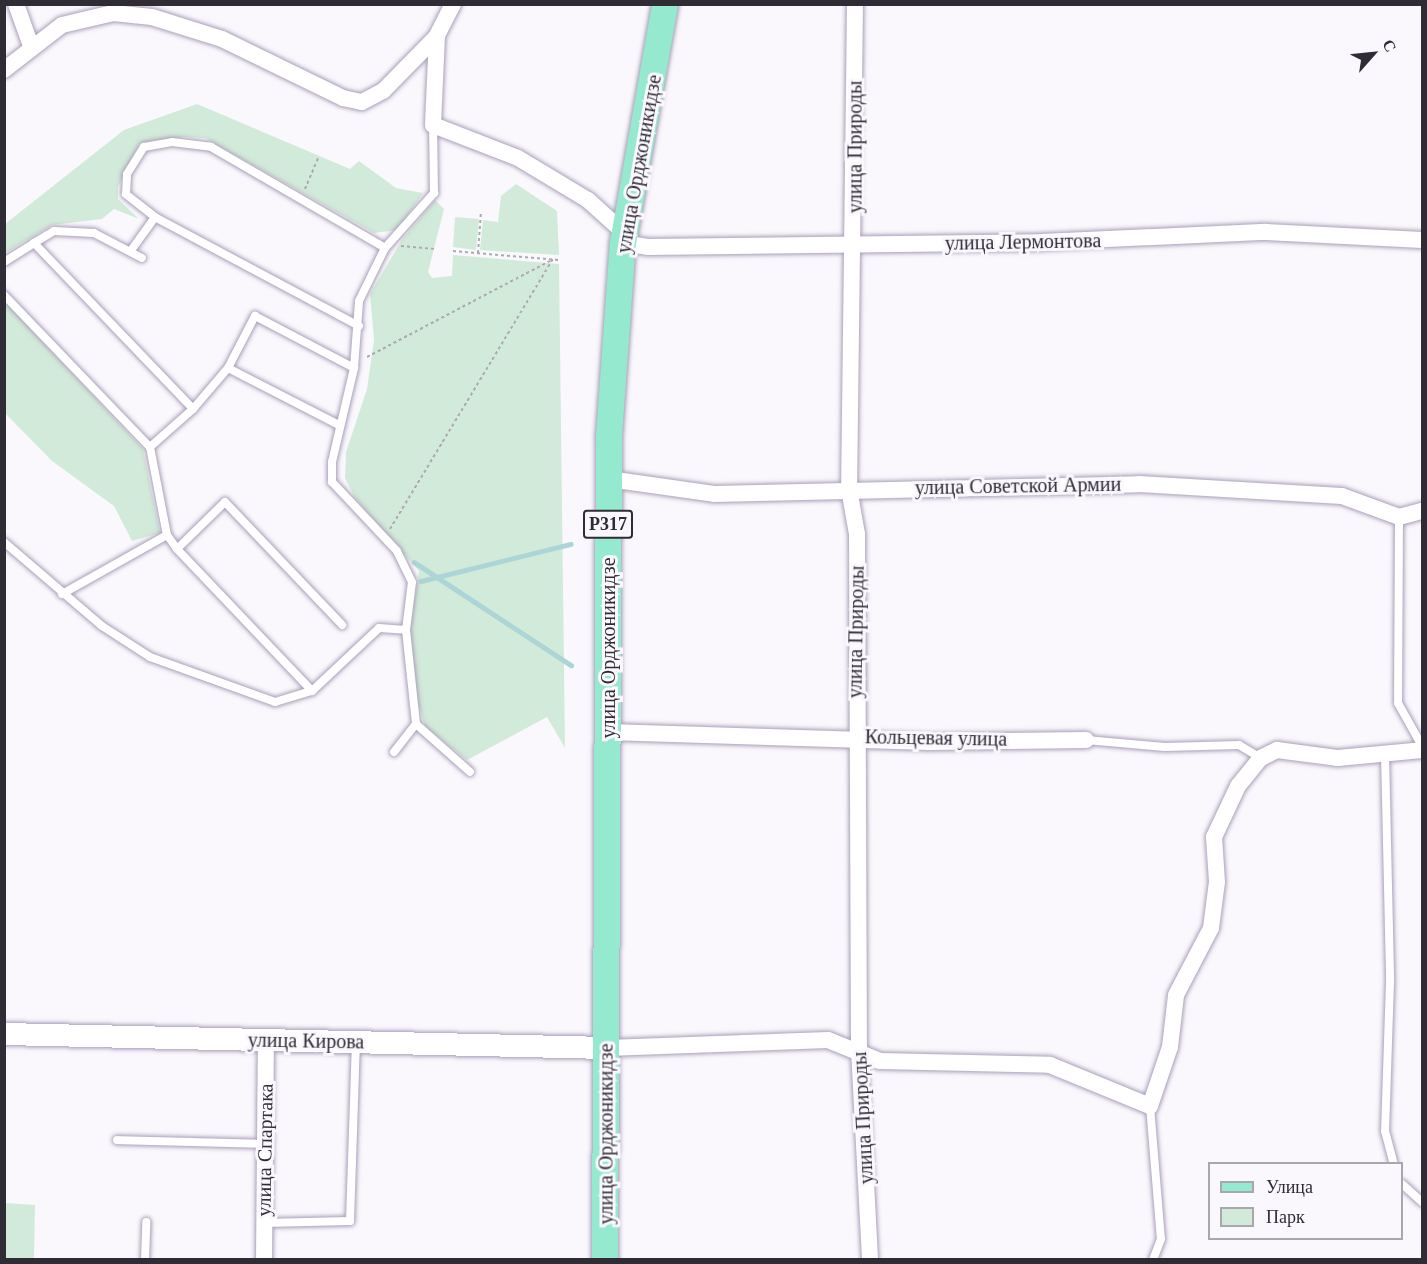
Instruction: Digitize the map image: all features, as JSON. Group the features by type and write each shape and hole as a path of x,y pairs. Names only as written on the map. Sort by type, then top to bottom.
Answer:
{"main road":[{"name":"улица Орджоникидзе","path":"605,1260 609,479 623,243 666,4"},
{"name":"улица Кирова","path":"4,1034 607,1048"}],"street":[{"path":"16,4 31,46"},
{"path":"4,70 31,46 62,25 113,14 152,17 222,39 343,98 362,102 383,91 437,36 453,4"},
{"name":"улица Природы","path":"855,4 856,245 849,489 857,534 855,736 859,1049 870,1260"},
{"path":"437,36 433,125 518,158 588,200 620,229 623,243"},
{"name":"улица Лермонтова","path":"623,243 648,247 856,245 1266,232 1422,240"},
{"name":"улица Советской Армии","path":"609,479 714,494 849,489 1139,484 1342,496 1399,518"},
{"path":"1399,518 1422,511"},
{"name":"Кольцевая улица","path":"608,732 855,736 929,742 1086,740"},
{"path":"607,1048 828,1040 859,1049 880,1061 1050,1065 1150,1106 1170,1047 1176,995 1211,928 1217,882 1214,837 1238,786 1261,758 1277,750 1338,758 1422,748"},
{"name":"улица Спартака","path":"264,1260 266,1040"}],"lane":[{"path":"433,125 434,193 387,246 359,301 359,326 354,365 339,425 333,482 381,537 397,551 412,582 405,630 416,724 470,772"},
{"path":"359,326 155,217 126,194 127,174 144,147 172,142 211,147 299,202 387,246"},
{"path":"132,249 155,217"},
{"path":"4,262 54,231 71,230 132,249 142,258"},
{"path":"34,243 193,409"},
{"path":"4,295 150,447 167,535 177,549 312,691"},
{"path":"150,447 193,409 228,368 255,316 354,365"},
{"path":"228,368 339,425"},
{"path":"177,549 225,502 342,625"},
{"path":"1399,518 1398,703 1422,748"},
{"path":"62,594 167,535"},
{"path":"4,543 102,626 189,675 275,702 312,691 379,628 405,630"},
{"path":"394,752 416,724"},
{"name":"Кольцевая улица","path":"1086,740 1239,745 1261,758"},
{"path":"1385,754 1390,982 1385,1131 1393,1162"},
{"path":"264,1223 350,1221 356,1042"},
{"path":"1150,1106 1161,1239 1154,1260"},
{"path":"117,1140 265,1144"},
{"path":"1403,1186 1422,1202"},
{"path":"145,1260 146,1222"}],"path":[{"path":"299,202 318,158"},
{"path":"478,253 481,211"},
{"path":"387,246 434,249"},
{"path":"453,251 559,260"},
{"path":"354,365 553,259"},
{"path":"381,537 397,521 553,259"}],"green space":[{"path":"197,104 350,169 359,161 396,188 423,193 397,230 374,233 205,138 183,137 139,144 118,187 118,199 139,219 114,209 102,219 52,225 5,253 5,224 124,130"},
{"path":"516,184 557,211 559,255 480,250 483,220 498,222 501,196"},
{"path":"435,200 444,209 428,272 432,278 452,276 453,255 559,264 565,748 547,717 467,760 425,726 416,696 410,630 419,571 355,498 345,478 346,452 367,389 374,340 370,294 402,240"},
{"path":"455,217 479,219 476,250 453,247"},
{"path":"4,301 143,449 160,533 132,541 114,506 52,461 5,413"},
{"path":"5,1203 35,1205 34,1259 5,1259"}],"waterway":[{"path":"421,581 571,544"},
{"path":"414,562 571,665"}]}
